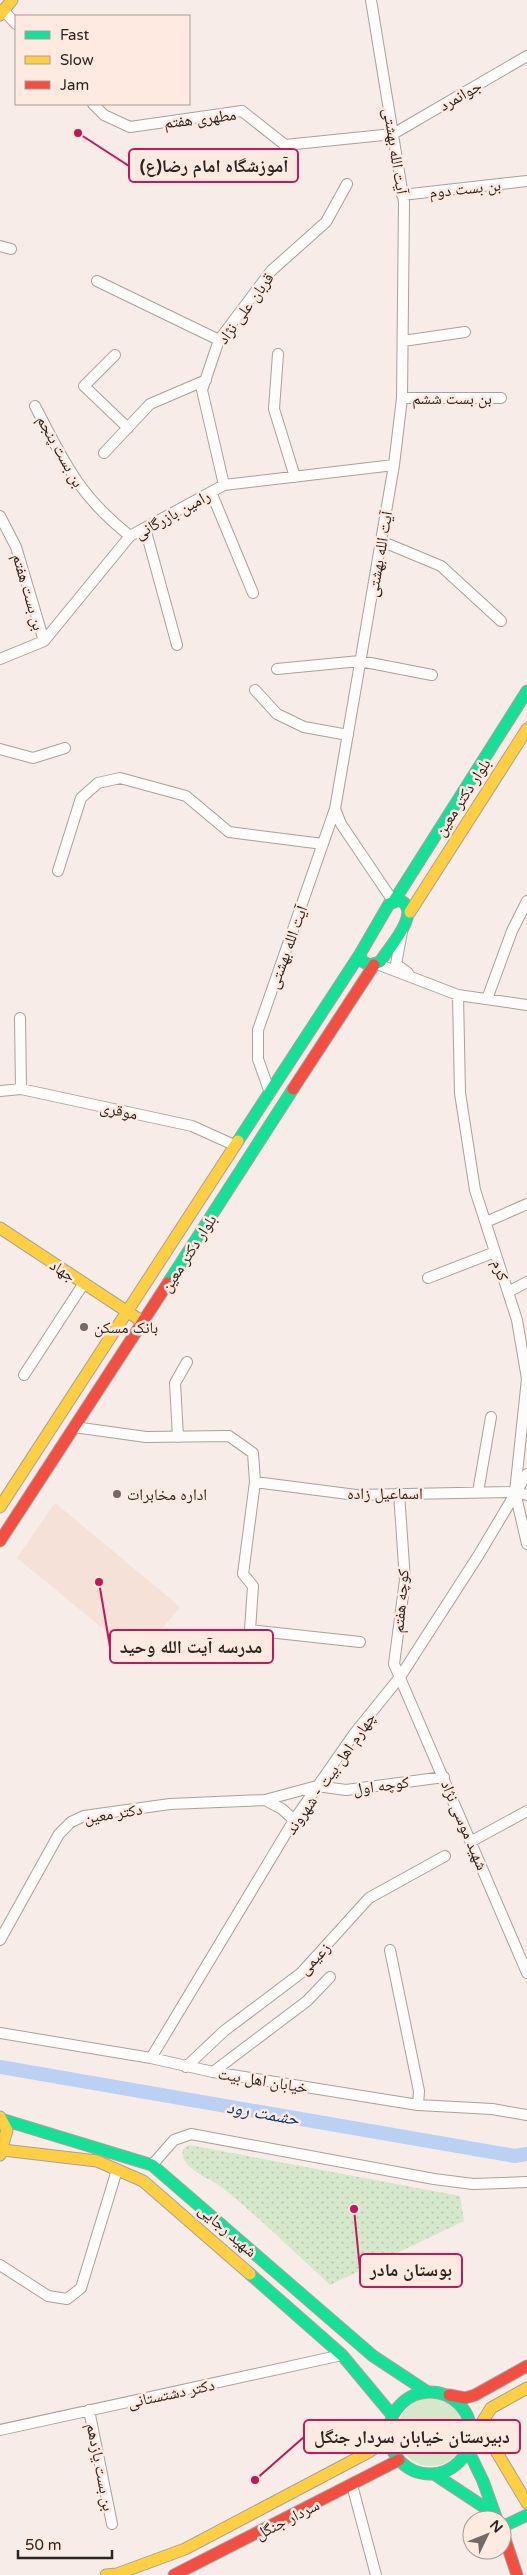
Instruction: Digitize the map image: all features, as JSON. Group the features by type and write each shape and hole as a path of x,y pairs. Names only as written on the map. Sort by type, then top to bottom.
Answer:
{"main road":[{"path":"2,13 12,0"},
{"name":"بلوار دکتر معین","path":"2,1500 270,1093 360,954 362,947 389,904 394,901 527,691"},
{"name":"بلوار دکتر معین","path":"0,1541 375,964 404,925 410,912 527,729"},
{"path":"394,901 404,902 410,912"},
{"path":"360,954 366,964 375,964"},
{"name":"جهاد","path":"0,1228 143,1322"},
{"path":"1,2152 6,2144 2,2118"},
{"name":"شهید رجایی","path":"2,2118 152,2165 373,2356 426,2391"},
{"name":"شهید رجایی","path":"1,2152 97,2162 143,2181 342,2355 392,2415"},
{"path":"486,2510 434,2474 412,2470 399,2460 389,2439 392,2415 406,2398 426,2391 465,2398 475,2395 527,2366"},
{"path":"434,2474 454,2466 468,2447 490,2408 527,2388"},
{"path":"447,2395 456,2401 469,2418 471,2429 468,2447 493,2510"},
{"path":"476,2430 493,2446 527,2503"},
{"path":"106,2575 118,2574 185,2549 367,2453 389,2439"},
{"name":"سردار جنگل","path":"181,2574 399,2460"},
{"path":"512,2524 527,2516"},
{"path":"512,2558 518,2575"}],"street":[{"name":"آیت الله بهشتی","path":"270,1093 258,1059 258,1030 335,809 362,662 394,465 402,398 402,195 371,0"},
{"path":"2,13 15,23"},
{"name":"جوانمرد","path":"393,134 527,56"},
{"name":"مطهری هفتم","path":"94,105 104,116 130,127 242,110 285,145 393,134"},
{"name":"بن بست دوم","path":"402,195 527,181"},
{"name":"قربان علی نژاد","path":"224,485 202,390 219,340 271,271 326,222 347,184"},
{"path":"0,246 11,249"},
{"path":"97,281 219,340"},
{"path":"403,341 466,332"},
{"path":"278,354 274,409 295,477"},
{"path":"115,355 84,386 128,428"},
{"path":"104,453 150,404 206,380"},
{"name":"بن بست ششم","path":"402,398 501,398"},
{"name":"بن بست پنجم","path":"36,406 65,464 81,490 106,517 130,536"},
{"name":"رامین بازرگانی","path":"0,659 44,641 130,536 224,485 394,465"},
{"path":"211,492 253,593"},
{"name":"بن بست هفتم","path":"0,516 16,547 44,641"},
{"path":"145,528 177,645"},
{"path":"381,541 441,566 501,622"},
{"path":"277,669 362,662 432,675"},
{"path":"254,690 277,714 304,727 348,735"},
{"path":"0,749 33,758 65,748"},
{"path":"58,870 81,798 98,783 120,778 186,796 229,832 324,844"},
{"path":"335,809 341,824 394,901"},
{"path":"487,999 512,931 527,901"},
{"path":"404,925 396,964 418,982"},
{"path":"375,964 418,982 458,995 527,1005"},
{"name":"کرم","path":"458,995 460,1093 475,1190 517,1320 525,1351 527,1379 515,1492 527,1544"},
{"path":"20,1018 21,1089"},
{"name":"موقری","path":"0,1091 21,1089 192,1126 234,1145"},
{"path":"486,1222 527,1204"},
{"path":"428,1278 495,1252"},
{"path":"508,1292 527,1282"},
{"path":"24,1375 84,1283"},
{"path":"178,1437 175,1383 187,1362"},
{"path":"478,1492 491,1417"},
{"path":"74,1427 146,1438 229,1436 253,1453 255,1482 243,1574 254,1586 250,1630 360,1642"},
{"path":"515,1492 527,1474"},
{"name":"اسماعیل زاده","path":"255,1482 356,1495 515,1492 527,1495"},
{"name":"چهارم اهل بیت - شهروند","path":"151,2058 294,1820 354,1734 400,1678 478,1556 515,1492"},
{"name":"کوچه هفتم","path":"399,1493 405,1580 394,1664 400,1678"},
{"name":"شهید موسی نژاد","path":"400,1678 472,1841 527,1974"},
{"name":"کوچه اول","path":"317,1786 346,1790 444,1777"},
{"name":"دکتر معین","path":"0,1940 60,1834 71,1822 84,1816 170,1804 265,1800 317,1786"},
{"path":"265,1800 282,1809 294,1820"},
{"path":"472,1841 527,1811"},
{"name":"زعیمی","path":"186,2067 224,2031 301,1973 369,1898 445,1856"},
{"path":"390,1950 419,2091 418,2105"},
{"path":"214,2072 307,2001 330,1978"},
{"name":"خیابان اهل بیت","path":"0,2033 151,2058 214,2072 418,2105 492,2109 527,2115"},
{"path":"152,2165 174,2140 190,2134 434,2180 473,2184 527,2182"},
{"path":"0,2265 48,2296 67,2299 81,2288 117,2170"},
{"name":"دکتر دشتستانی","path":"0,2430 342,2355"},
{"name":"بن بست یازدهم","path":"89,2410 112,2524"},
{"path":"352,2486 376,2575"}],"shaded area":[{"path":"55,1503 180,1607 138,1657 17,1558"}],"green space":[{"path":"189,2145 460,2196 464,2221 330,2285 238,2200 190,2168 183,2156 183,2149"},
{"path":"431,2398 444,2401 455,2408 462,2419 465,2432 462,2445 455,2456 444,2463 431,2466 418,2463 407,2456 400,2445 397,2432 400,2419 407,2408 418,2401"}],"waterway":[{"name":"حشمت رود","path":"0,2067 515,2156 527,2154"}],"traffic: fast":[{"path":"394,901 527,691"},
{"path":"238,1141 360,954 389,904 400,900 406,905 408,913 402,930 380,962 369,965 362,961 360,954"},
{"path":"168,1283 293,1089"},
{"path":"4,2120 152,2165 373,2356 426,2391"},
{"path":"250,2274 342,2355 392,2415"},
{"path":"430,2392 446,2395 459,2404 468,2417 471,2433 468,2449 459,2462 446,2471 430,2474 414,2471 401,2462 392,2449 389,2433 392,2417 401,2404 414,2395 430,2392"},
{"path":"468,2450 483,2481 493,2510"},
{"path":"434,2474 488,2510"},
{"path":"512,2522 527,2515"}],"traffic: slow":[{"path":"0,15 12,0"},
{"path":"410,912 527,729"},
{"path":"0,1507 238,1141"},
{"path":"0,1228 143,1322"},
{"path":"0,2117 7,2130 0,2155"},
{"path":"3,2150 97,2161 143,2181 250,2274"},
{"path":"473,2437 491,2408 527,2388"},
{"path":"476,2431 493,2446 527,2503"},
{"path":"106,2575 117,2574 185,2549 367,2453 389,2439"}],"traffic: jam":[{"path":"293,1089 374,965"},
{"path":"0,1541 168,1283"},
{"path":"449,2395 465,2398 475,2395 527,2366"},
{"path":"174,2575 399,2460"},
{"path":"512,2560 517,2575"}],"place":[{"name":"آموزشگاه امام رضا(ع)","path":"78,133"},
{"name":"بانک مسکن","path":"84,1327"},
{"name":"اداره مخابرات","path":"117,1494"},
{"name":"مدرسه آیت الله وحید","path":"99,1582"},
{"name":"بوستان مادر","path":"354,2209"},
{"name":"دبیرستان خیابان سردار جنگل","path":"255,2480"}]}
